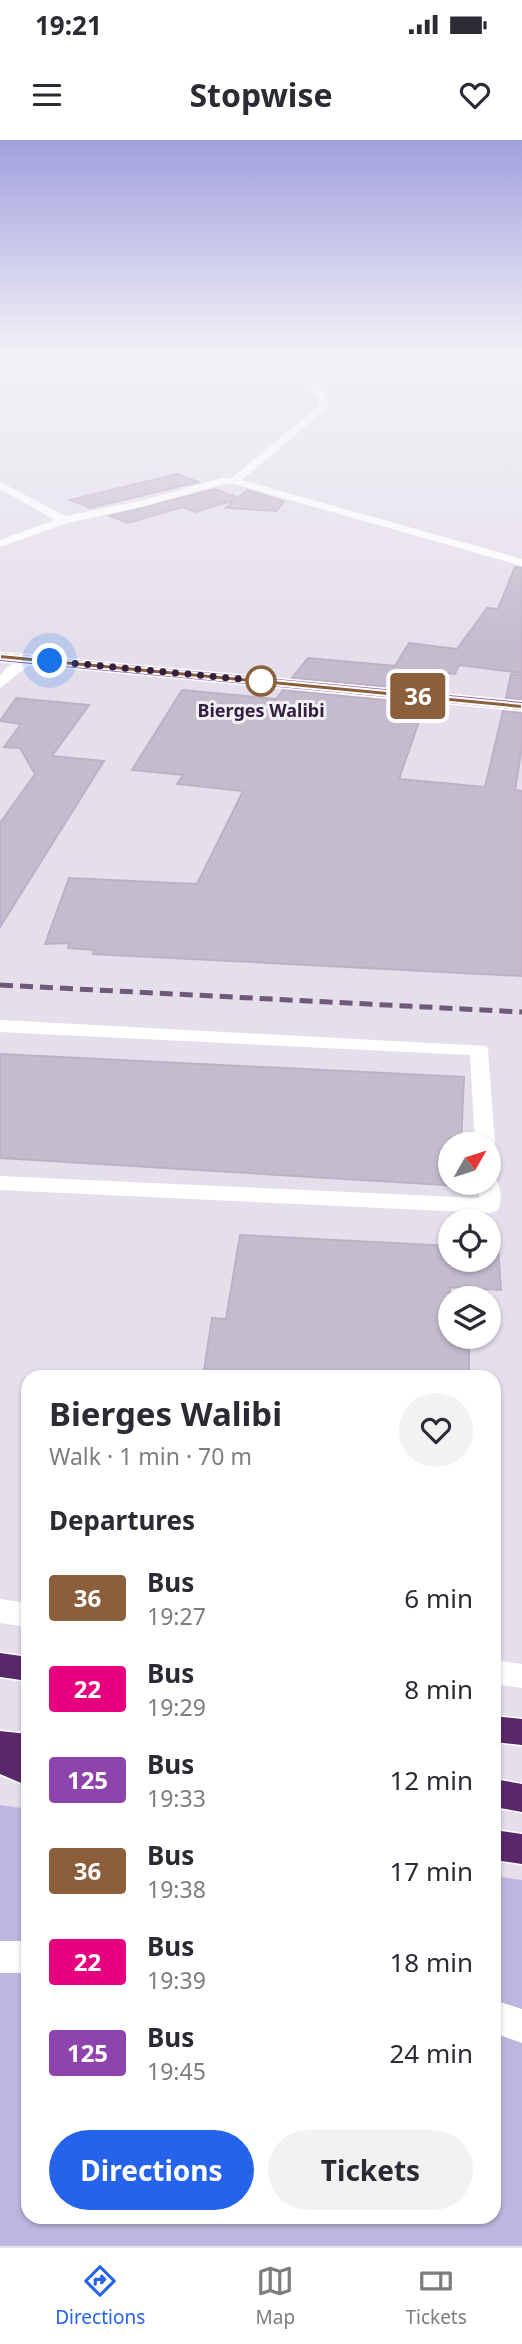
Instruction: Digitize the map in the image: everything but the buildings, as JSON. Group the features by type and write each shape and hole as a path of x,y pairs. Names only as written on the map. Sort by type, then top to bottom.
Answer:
{"highway":[{"path":"0,1665 21,1668"},
{"path":"501,1730 522,1732"},
{"path":"0,1744 21,1746"},
{"path":"0,1760 21,1769"},
{"path":"501,1794 522,1798"},
{"path":"501,1846 522,1849"}],"main road":[{"path":"0,657 522,706"}],"street":[{"path":"234,481 273,449"},
{"path":"0,544 64,520 146,503 222,481 234,481 522,563"},
{"path":"0,485 64,520"},
{"path":"0,684 11,671 28,659"},
{"path":"0,1027 479,1050 484,1132"},
{"path":"0,1183 490,1206 489,1195"},
{"path":"0,1611 21,1614"},
{"path":"501,1673 522,1676"},
{"path":"0,1956 21,1956"},
{"path":"501,2019 522,2026"}],"shaded area":[{"path":"0,1805 21,1808 21,2224 501,2224 501,1877 522,1880 522,2246 0,2246"}],"railway":[{"path":"0,985 522,1012"}],"bus line":[{"name":"36","path":"0,657 522,706"}],"place":[{"name":"Bierges Walibi","path":"261,681"}],"route":[{"path":"50,661 261,681"}]}
